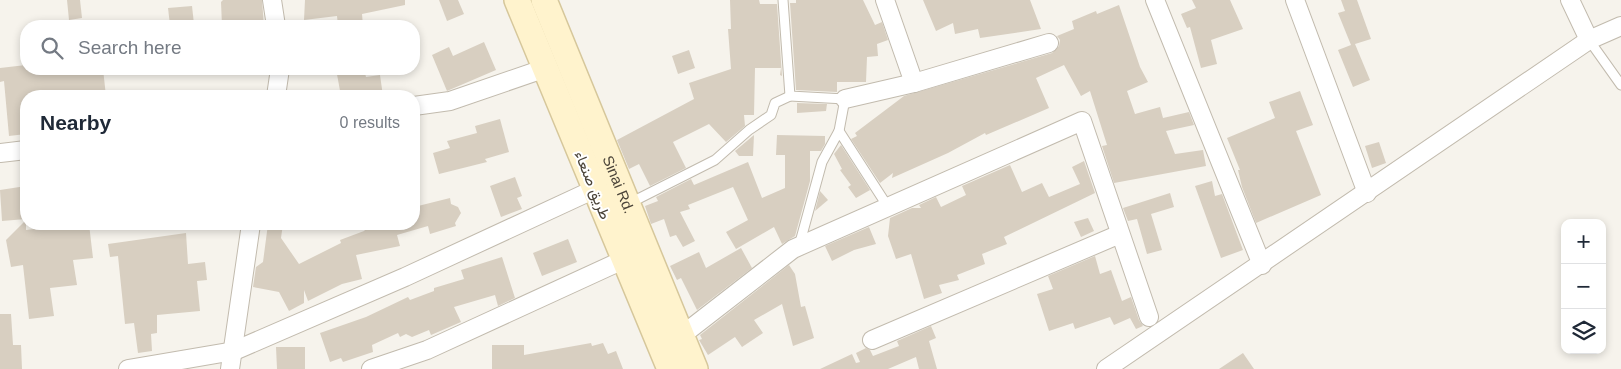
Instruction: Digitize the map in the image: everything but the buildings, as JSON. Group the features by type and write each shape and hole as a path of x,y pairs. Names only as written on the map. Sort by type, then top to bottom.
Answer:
{"main road":[{"name":"طريق صنعاء","path":"517,0 623,260 670,369"},
{"name":"Sinai Rd.","path":"544,0 695,369"}],"street":[{"path":"272,0 275,20"},
{"path":"885,0 914,83"},
{"path":"1155,0 1262,265"},
{"path":"1295,0 1367,193"},
{"path":"1570,0 1589,40"},
{"path":"1106,369 1262,265 1589,40 1621,26"},
{"path":"845,99 914,83 1049,43"},
{"path":"420,105 450,102 546,68"},
{"path":"277,90 279,75"},
{"path":"681,336 799,247 1082,121 1149,318"},
{"path":"0,153 20,151"},
{"path":"128,369 234,351 396,281 594,189"},
{"path":"230,369 249,230"},
{"path":"872,340 1120,234"},
{"path":"371,369 427,350 623,260"}],"lane":[{"path":"783,0 790,96"},
{"path":"1589,40 1621,85"},
{"path":"628,204 715,160 749,130 771,115 774,103 790,96 845,99 840,130 822,162 799,247"},
{"path":"840,130 888,207"}]}
